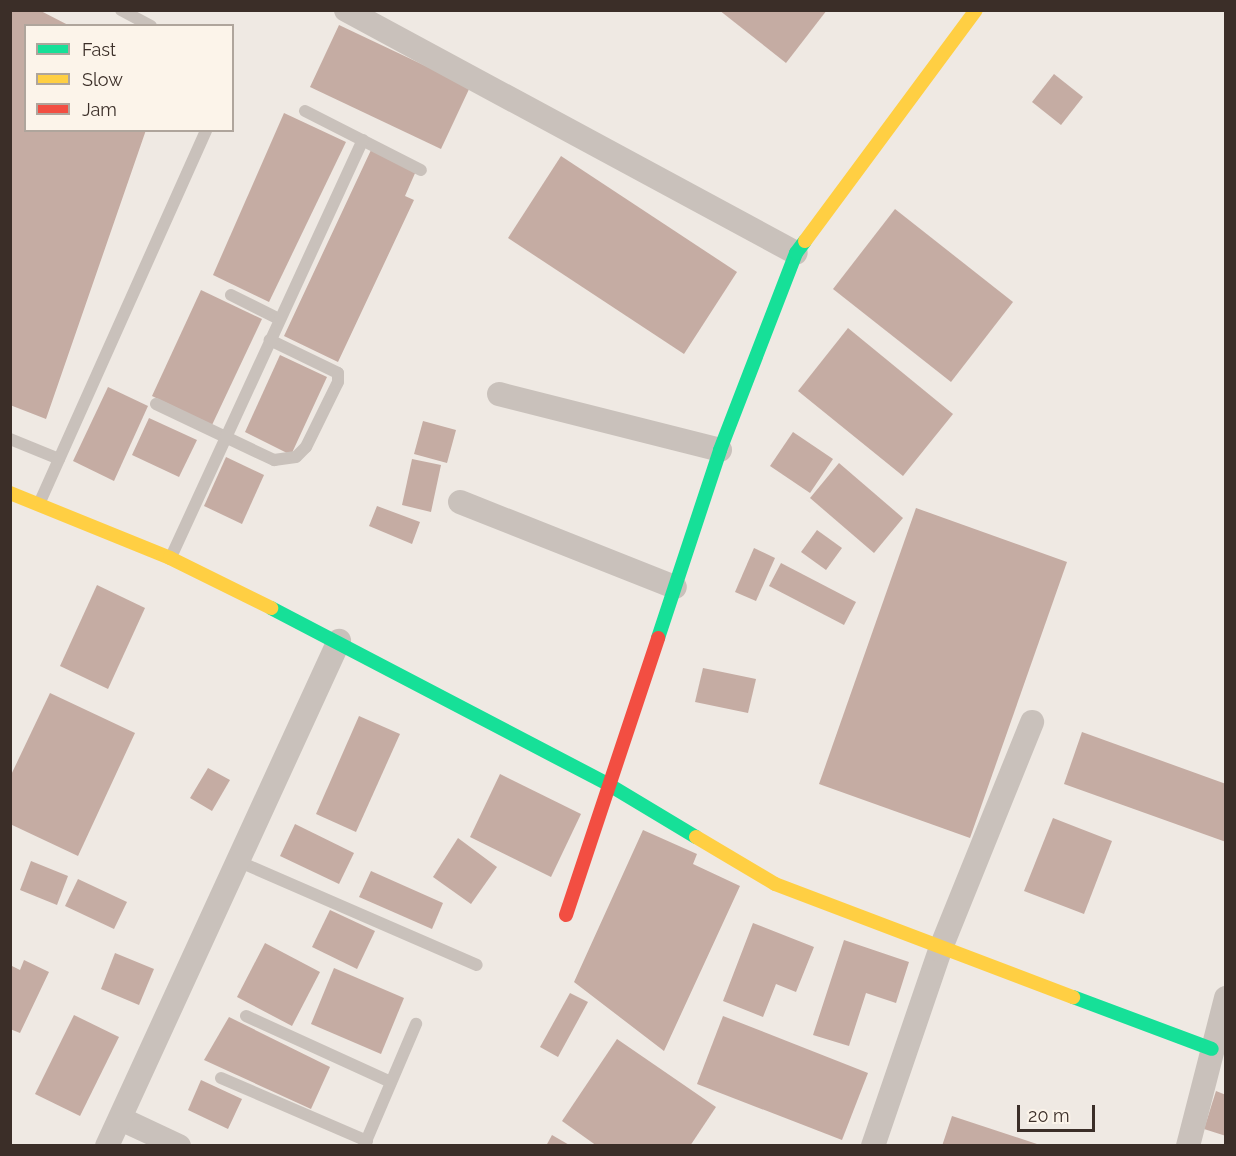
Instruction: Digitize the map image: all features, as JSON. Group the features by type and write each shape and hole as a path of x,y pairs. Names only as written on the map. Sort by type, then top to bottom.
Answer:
{"street":[{"path":"346,10 796,253"},
{"path":"566,915 611,786 720,450 796,253 976,10"},
{"path":"500,394 720,450"},
{"path":"10,493 170,558 339,641 611,786 775,884 940,950 1212,1049"},
{"path":"460,502 675,587"},
{"path":"107,1146 240,862 339,641"},
{"path":"873,1146 940,950 1032,722"},
{"path":"1188,1146 1226,998"},
{"path":"121,1119 179,1146"}],"lane":[{"path":"121,10 147,24"},
{"path":"305,111 421,170"},
{"path":"39,504 205,132"},
{"path":"170,558 363,140"},
{"path":"231,295 279,319"},
{"path":"156,404 274,460 296,457 306,447 338,382 334,368 270,340"},
{"path":"10,439 59,459"},
{"path":"240,862 477,965"},
{"path":"246,1016 391,1082"},
{"path":"221,1078 365,1143 416,1024"}],"building":[{"path":"10,10 39,10 66,24 24,24 24,132 145,132 46,419 10,405"},
{"path":"719,10 827,10 786,63"},
{"path":"339,25 470,87 441,149 310,87"},
{"path":"1054,74 1083,97 1061,125 1032,102"},
{"path":"284,113 346,142 269,302 213,275"},
{"path":"371,150 416,171 405,196 414,200 338,362 284,336"},
{"path":"561,156 737,272 684,354 508,238"},
{"path":"895,209 1013,302 951,382 833,289"},
{"path":"201,290 262,319 212,425 152,396"},
{"path":"848,328 953,414 903,476 798,391"},
{"path":"280,355 327,377 291,455 245,432"},
{"path":"108,387 148,406 114,481 73,461"},
{"path":"149,418 197,440 179,477 132,455"},
{"path":"423,421 456,430 447,463 414,454"},
{"path":"793,432 833,459 810,493 770,466"},
{"path":"226,457 264,475 242,524 204,506"},
{"path":"412,459 441,465 431,512 402,505"},
{"path":"839,463 903,518 874,553 810,498"},
{"path":"377,506 420,522 412,544 369,526"},
{"path":"916,508 1067,562 970,838 819,784"},
{"path":"817,530 842,548 826,570 801,552"},
{"path":"754,548 775,558 756,601 735,592"},
{"path":"781,563 856,602 844,625 769,586"},
{"path":"97,585 145,608 108,689 60,666"},
{"path":"703,668 756,679 748,713 695,702"},
{"path":"50,693 135,733 78,856 10,824 10,777"},
{"path":"359,716 400,734 356,832 316,814"},
{"path":"1082,732 1226,784 1226,842 1064,784"},
{"path":"208,768 230,780 212,811 190,798"},
{"path":"500,774 581,814 551,877 470,837"},
{"path":"1053,818 1112,841 1084,914 1024,891"},
{"path":"295,824 354,853 339,884 280,856"},
{"path":"643,830 697,854 693,864 740,886 664,1051 574,982"},
{"path":"458,838 497,867 471,904 433,877"},
{"path":"31,861 68,876 57,905 20,890"},
{"path":"371,871 443,903 432,929 359,897"},
{"path":"78,879 127,902 114,929 65,906"},
{"path":"330,910 375,931 357,969 312,947"},
{"path":"753,923 814,947 796,992 776,984 763,1017 723,1001"},
{"path":"844,940 909,962 896,1003 866,993 849,1046 813,1035"},
{"path":"265,943 320,972 292,1026 237,997"},
{"path":"115,953 154,969 139,1005 101,989"},
{"path":"24,960 49,972 20,1033 10,1029 10,965 20,970"},
{"path":"334,968 404,998 381,1054 311,1024"},
{"path":"570,993 588,1002 558,1057 540,1047"},
{"path":"74,1015 119,1037 80,1116 35,1094"},
{"path":"723,1016 868,1073 842,1140 697,1084"},
{"path":"229,1017 330,1067 311,1109 204,1060"},
{"path":"617,1039 716,1107 690,1146 597,1146 562,1121"},
{"path":"201,1080 242,1099 228,1129 188,1110"},
{"path":"1216,1091 1226,1095 1226,1136 1204,1129"},
{"path":"952,1116 1040,1145 1040,1146 942,1146"},
{"path":"552,1135 571,1146 546,1146"}],"traffic: fast":[{"path":"658,638 720,450 796,253 805,241"},
{"path":"271,608 611,786 696,837"},
{"path":"1073,997 1212,1049"}],"traffic: slow":[{"path":"805,241 976,10"},
{"path":"10,493 170,558 271,608"},
{"path":"696,837 775,884 1073,997"}],"traffic: jam":[{"path":"566,915 658,638"}]}
